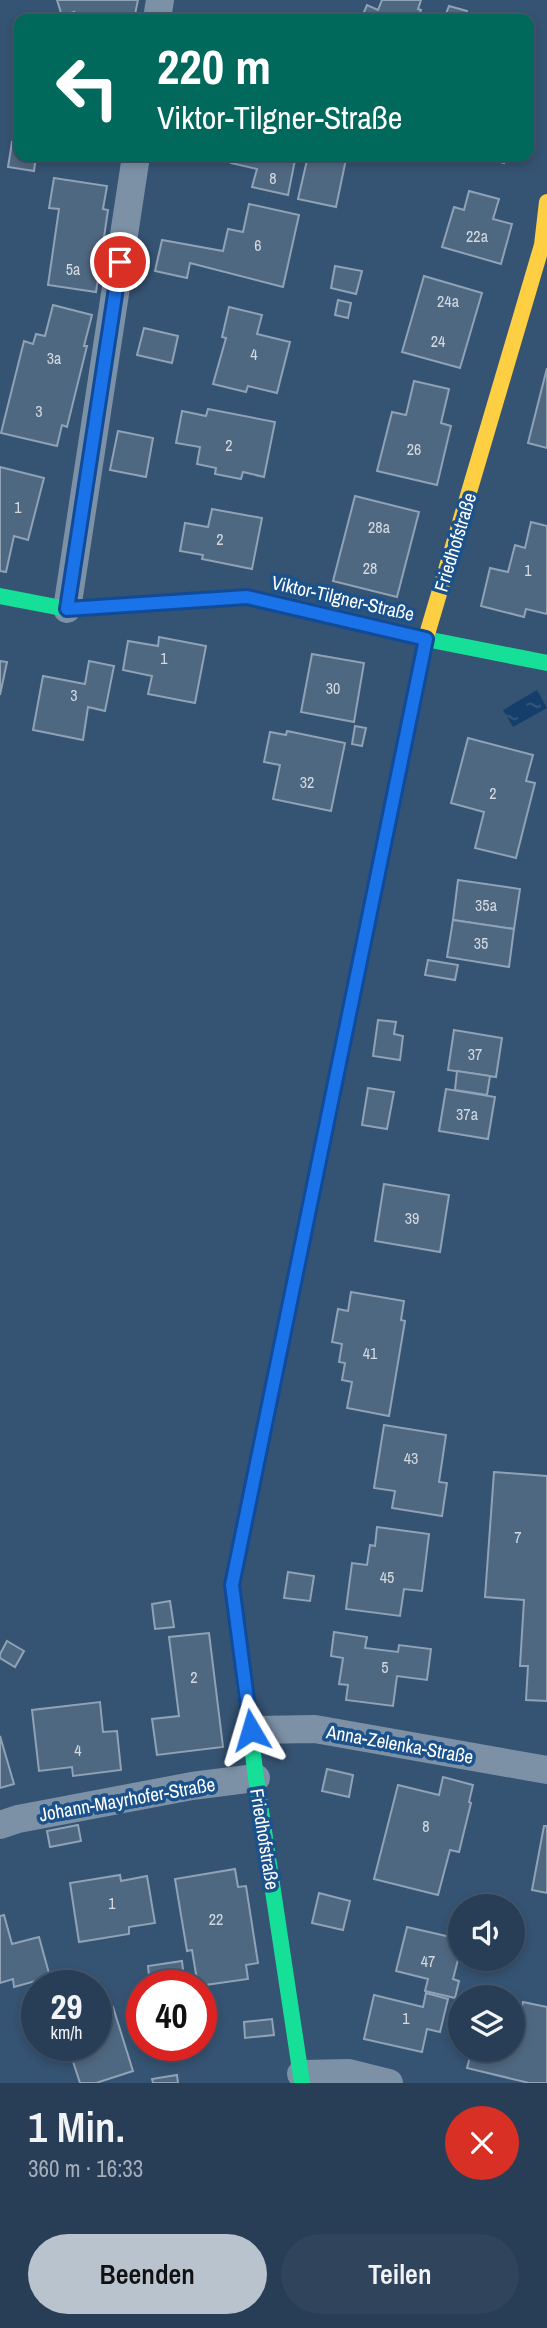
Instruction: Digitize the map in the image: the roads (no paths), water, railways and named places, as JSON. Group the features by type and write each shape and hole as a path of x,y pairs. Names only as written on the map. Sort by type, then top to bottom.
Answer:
{"street":[{"path":"67,609 135,161"},
{"name":"Friedhofstraße","path":"301,2078 256,1778 232,1585 426,639 545,246 547,202"},
{"name":"Viktor-Tilgner-Straße","path":"0,596 67,609 247,597 426,639 547,663"},
{"name":"Anna-Zelenka-Straße","path":"251,1730 315,1729 547,1770"},
{"name":"Johann-Mayrhofer-Straße","path":"0,1825 18,1819 192,1786 256,1778"},
{"path":"301,2078 349,2073 389,2083"}],"water":[{"path":"537,690 547,708 513,727 503,710"}]}
